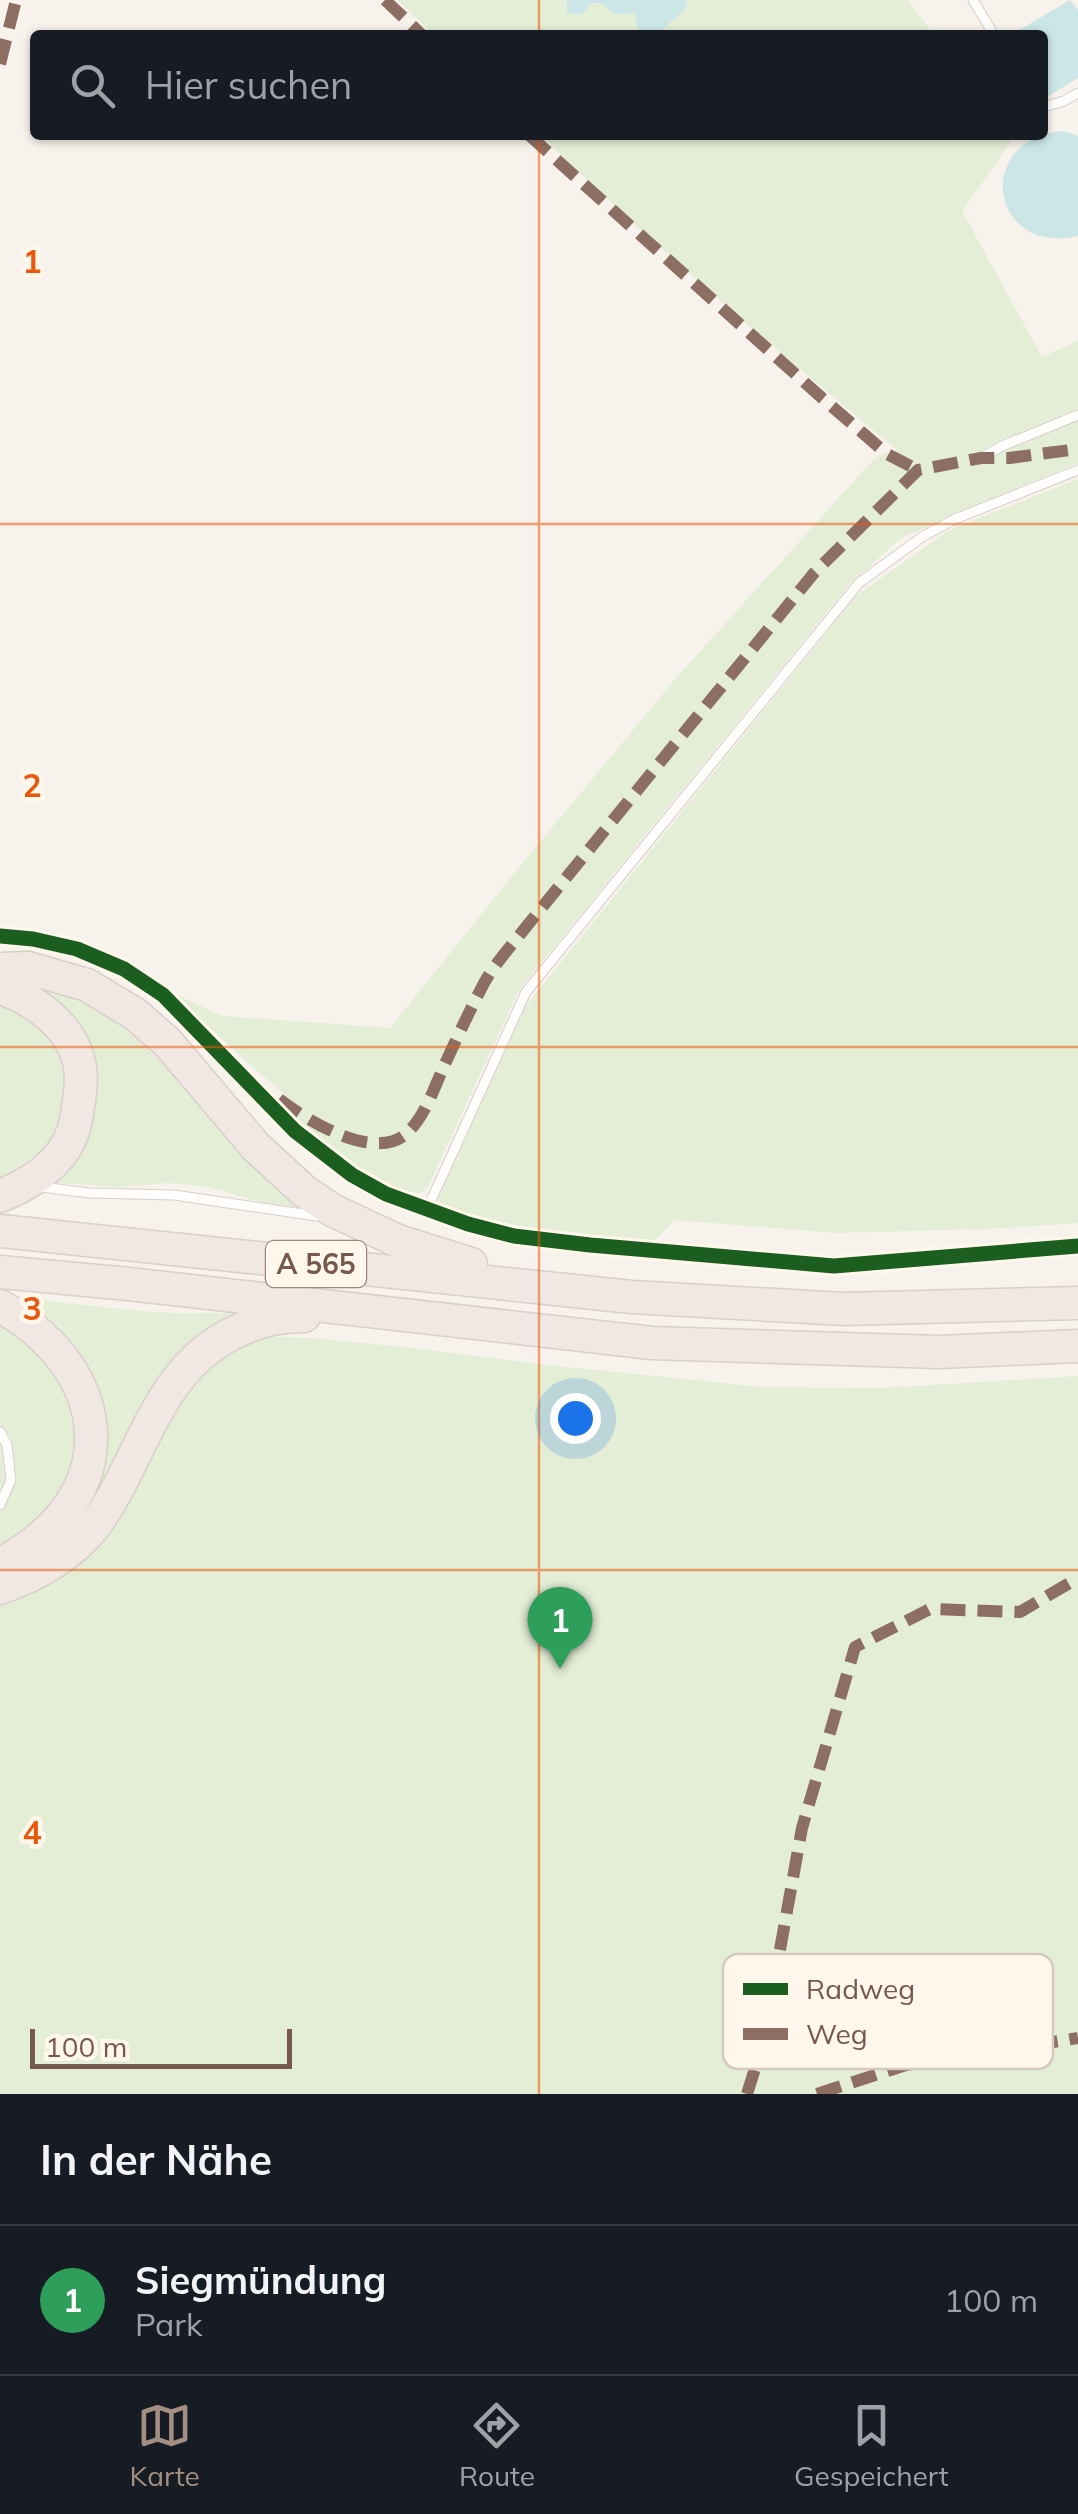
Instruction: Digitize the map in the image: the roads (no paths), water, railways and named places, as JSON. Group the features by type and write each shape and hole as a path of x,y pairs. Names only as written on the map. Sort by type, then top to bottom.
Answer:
{"highway":[{"path":"0,969 28,968 87,985 135,1014 168,1043 256,1147 304,1190 355,1222 439,1256 632,1296"},
{"path":"0,988 42,1009 60,1026 80,1067 75,1129 64,1150 49,1167 13,1190"},
{"name":"A 565","path":"0,1230 632,1296 844,1309 1078,1303"},
{"name":"A 565","path":"0,1272 652,1343 939,1352 1078,1346"},
{"path":"0,1306 26,1320 58,1350 82,1387 92,1424 92,1449 83,1480 68,1509 36,1542 0,1564"},
{"path":"0,1588 68,1552 94,1526 167,1392 208,1347 245,1326 278,1316 400,1314"}],"lane":[{"path":"972,0 991,30"},
{"path":"1048,106 1078,93"},
{"path":"981,458 1078,415"},
{"path":"428,1207 526,992 859,583 922,537 955,519 1078,470"},
{"path":"13,1190 174,1195 355,1222"},
{"path":"0,1432 7,1445 11,1480 0,1505"}],"water":[{"path":"567,0 687,0 685,9 662,30 639,30 634,13 617,14 604,4 592,3 581,15 567,13"},
{"path":"1070,0 1078,10 1078,78 1048,96 1048,30 1019,30"},
{"path":"1063,131 1078,136 1078,236 1048,238 1026,229 1011,214 1003,194 1005,173 1015,153 1031,140 1048,140 1048,135"}],"place":[{"name":"Siegmündung","path":"560,1669"}]}
